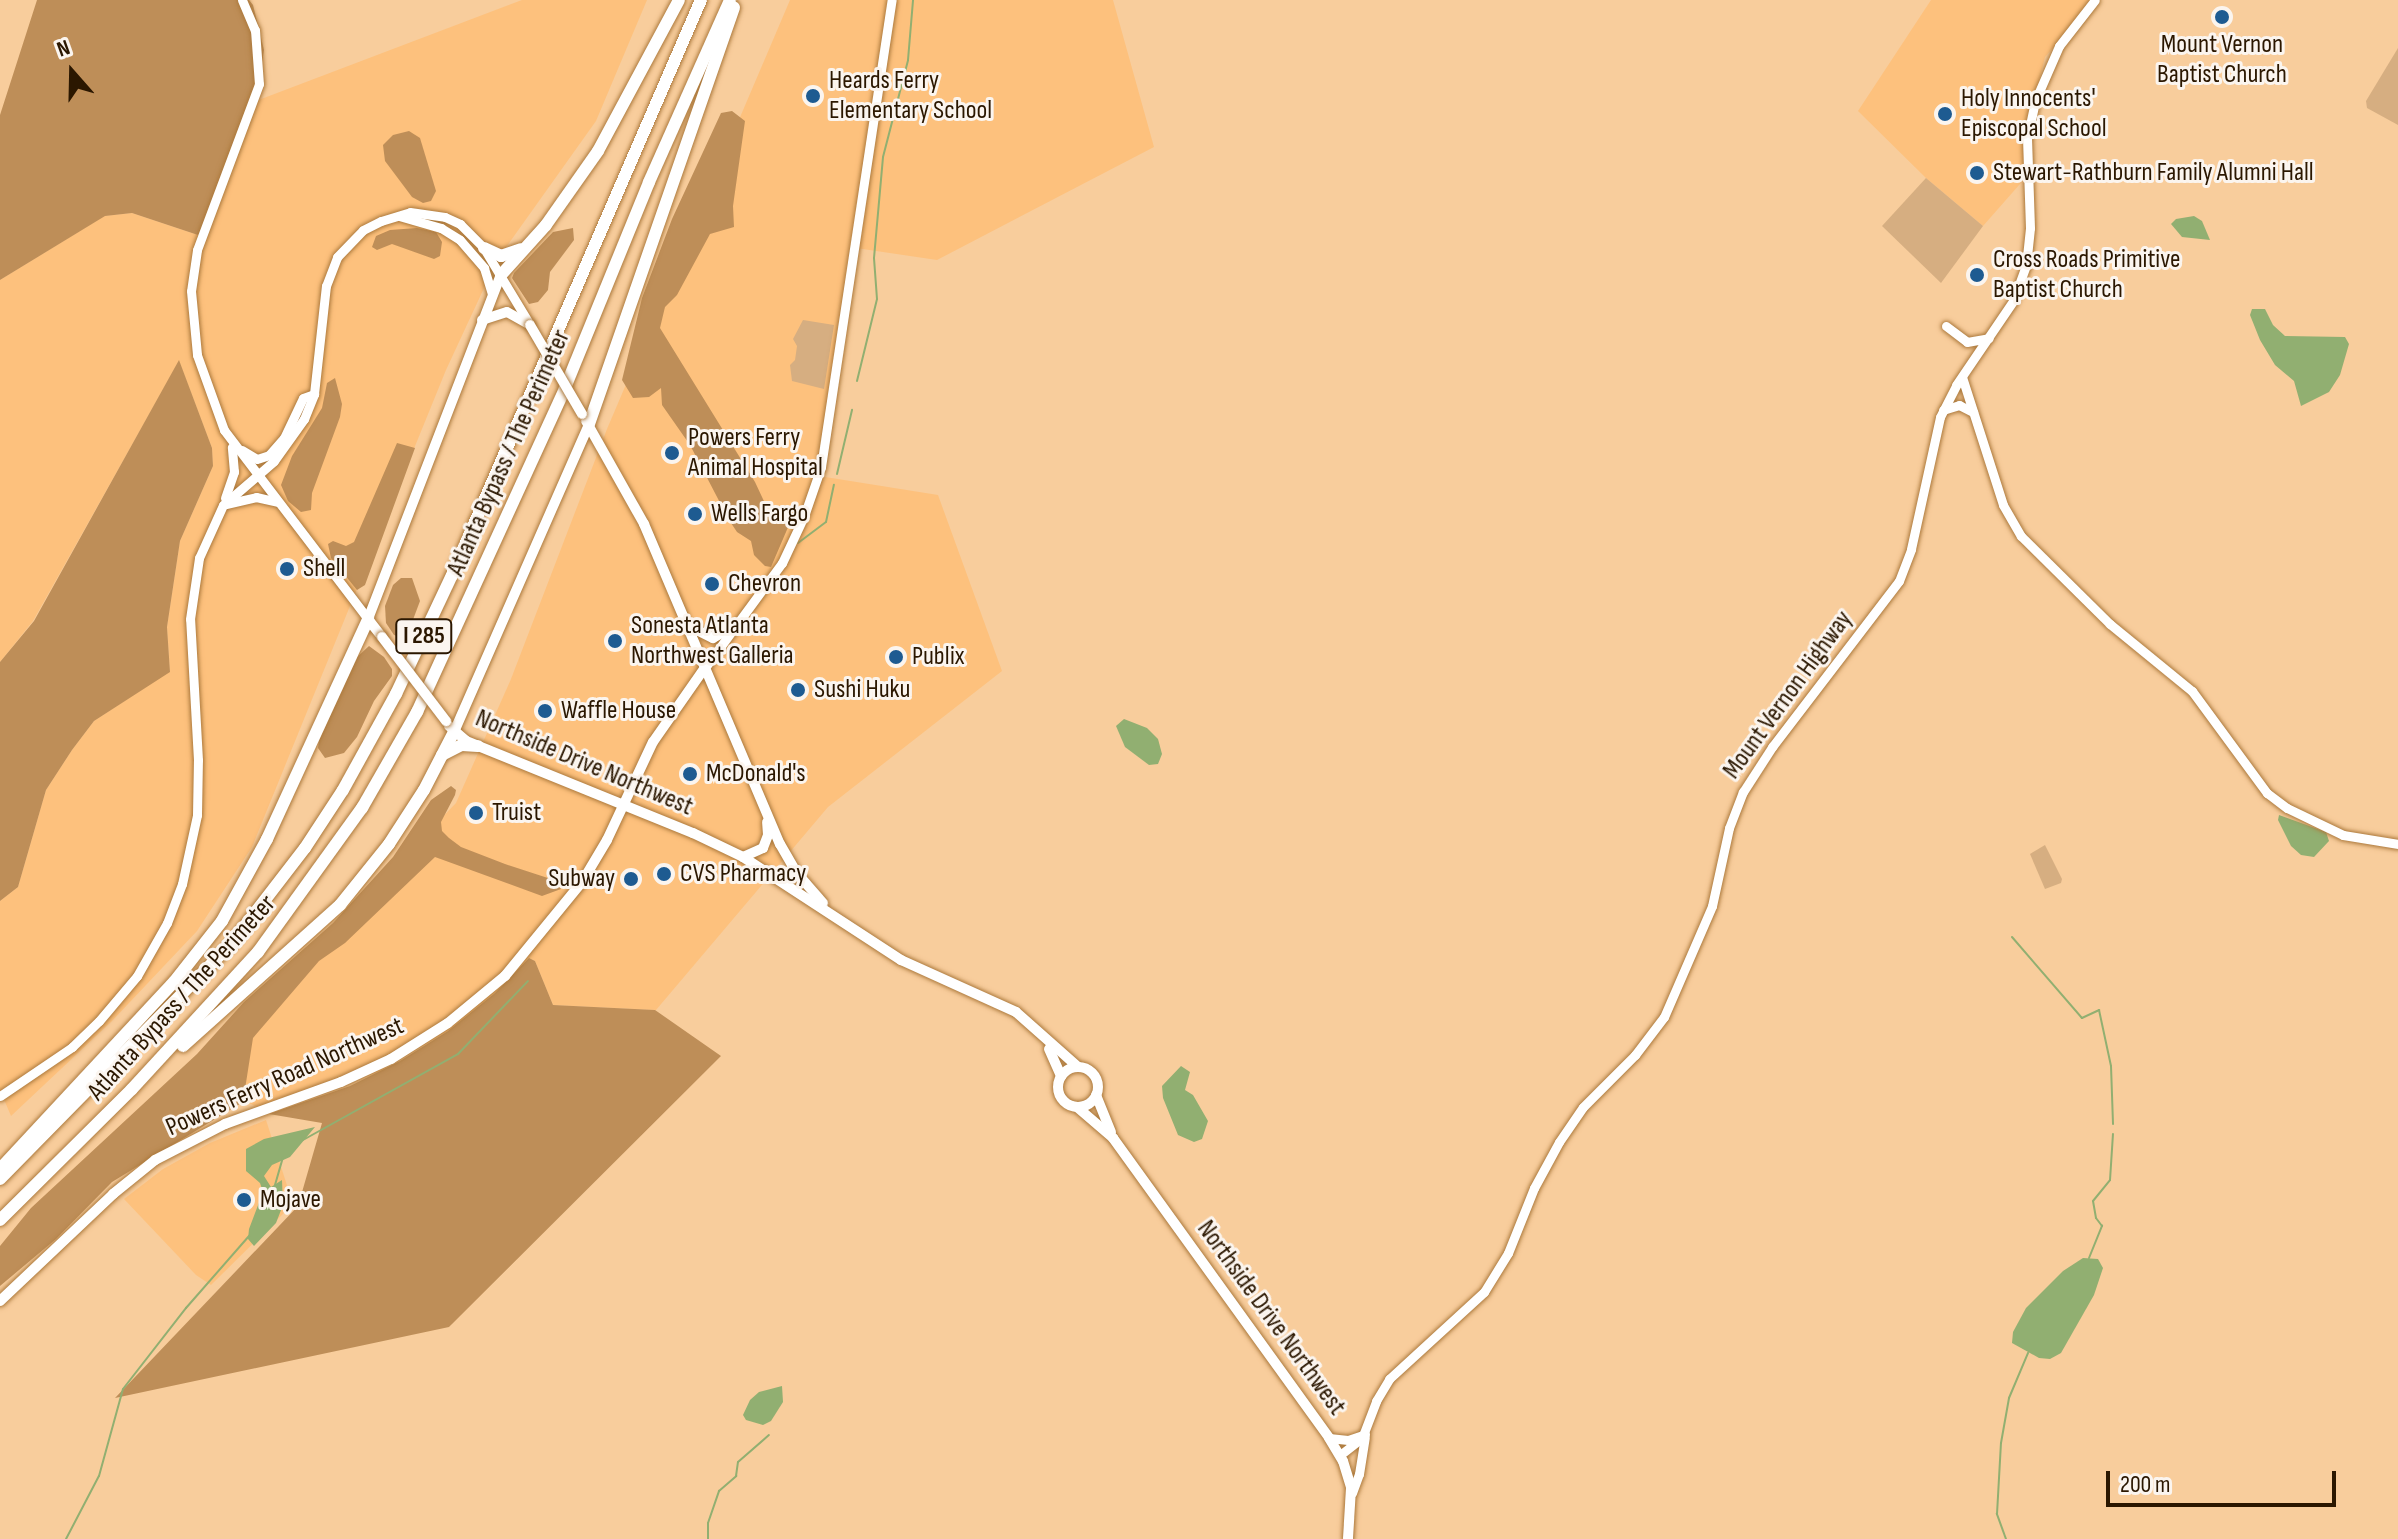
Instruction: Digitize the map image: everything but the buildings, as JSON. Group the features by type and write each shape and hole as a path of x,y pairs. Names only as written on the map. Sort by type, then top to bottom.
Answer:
{"highway":[{"path":"501,275 534,240 608,135 679,0"},
{"name":"Atlanta Bypass / The Perimeter","path":"0,1179 231,944 305,848 343,790 396,694 452,575 701,0"},
{"name":"Atlanta Bypass / The Perimeter","path":"0,1220 196,1022 290,912 362,808 417,712 565,388 630,226 730,0"},
{"path":"586,419 737,0"},
{"path":"484,248 505,256 534,240"},
{"path":"0,1169 174,982 222,921 267,839 368,619"},
{"path":"132,1089 266,975 340,905 389,844 442,755 450,727"},
{"path":"442,755 462,745 478,746"}],"main road":[{"path":"368,619 481,320 501,275"},
{"path":"481,320 507,312 530,325 586,419 633,500 766,814 796,872 832,914"},
{"path":"450,727 586,419"},
{"name":"Northside Drive Northwest","path":"368,619 450,727 478,746 624,804 743,857 901,960 997,1001 1078,1067"},
{"path":"686,624 713,638 738,624"},
{"name":"Powers Ferry Road Northwest","path":"0,1301 113,1194 168,1153 225,1124 379,1065 416,1045 472,1005 516,965 565,907 601,851 653,742 704,669"},
{"path":"743,857 756,853 765,844 766,814"},
{"name":"Northside Drive Northwest","path":"1039,1033 1054,1057 1061,1076"},
{"path":"1078,1067 1095,1076 1096,1095 1087,1105 1077,1107 1069,1105 1060,1095 1061,1076 1078,1067"},
{"name":"Northside Drive Northwest","path":"1096,1095 1113,1138"},
{"name":"Northside Drive Northwest","path":"1077,1107 1113,1138 1340,1455 1352,1493 1348,1539"}],"street":[{"name":"Northside Drive Northwest","path":"242,0 257,43 258,91 201,237 191,291 197,355 215,411 230,439 368,619"},
{"name":"Powers Ferry Road Northwest","path":"704,669 782,563 804,516 821,467 892,0"},
{"name":"Mount Vernon Highway","path":"1340,1455 1355,1447 1365,1434 1376,1401 1389,1379 1473,1305 1493,1280 1559,1142 1583,1107 1635,1055 1664,1017 1712,906 1729,828 1743,792 1772,747 1881,607 1904,570 1943,410 2013,301 2026,266 2030,228 2027,139 2035,101 2059,46 2095,0"},
{"path":"222,506 293,439 314,394 326,286 335,260 363,230 399,216 420,212 452,220 484,248 530,325"},
{"path":"399,216 441,228 460,240 484,268 492,295"},
{"path":"1946,326 1967,342 1989,338"},
{"path":"1962,377 2003,505 2021,536 2110,624 2192,691 2267,793 2287,808 2343,835 2398,844"},
{"path":"230,439 257,459 269,455 284,438 303,398 314,394"},
{"path":"1943,410 1959,405 1973,412"},
{"path":"0,1096 72,1047 112,1008 148,959 175,903 191,844 199,788 190,606 203,545 234,472 230,439"},
{"path":"222,506 256,497 280,503"},
{"path":"1329,1438 1348,1440 1365,1434 1359,1474 1352,1493"}],"shaded area":[{"path":"37,0 249,0 253,5 264,50 256,101 235,162 198,235 132,213 105,216 0,280 0,115"},
{"path":"522,0 647,0 596,121 497,260 446,370 252,847 197,931 112,1021 11,1116 0,1090 0,901 18,887 46,790 72,750 94,721 170,671 167,627 180,541 213,466 212,448 179,361 33,621 0,662 0,280 104,216 132,213 198,235 256,101"},
{"path":"790,0 1113,0 1154,147 937,260 856,248 819,476 938,495 1002,671 828,807 656,1010 553,1005 535,961 529,958 495,993 448,1031 380,1071 269,1114 246,1101 230,1108 230,1037 456,803 511,679 607,429"},
{"name":"Holy Innocents' Episcopal School","path":"1931,0 2095,0 2045,57 2030,116 2027,176 1983,226 1926,178 1858,111"},
{"path":"2398,48 2398,125 2367,108 2366,101"},
{"path":"732,111 745,121 733,206 734,227 710,234 677,295 665,307 660,328 755,482 770,514 787,512 792,518 771,567 765,566 754,555 751,541 737,532 729,520 690,445 662,405 661,388 649,397 633,398 622,380 642,298 672,219 721,113"},
{"path":"409,131 420,138 436,191 431,201 423,203 412,197 385,161 383,145 393,135"},
{"path":"1926,178 1983,226 1941,283 1882,226"},
{"path":"2194,216 2202,221 2210,240 2182,237 2171,224 2176,219"},
{"path":"417,228 436,232 442,242 440,256 434,259 392,244 377,250 372,247 376,236 390,230"},
{"path":"573,228 574,240 550,272 548,290 538,302 529,304 512,278 514,273 553,232"},
{"path":"2252,309 2265,309 2273,325 2285,336 2345,337 2349,344 2340,375 2329,392 2301,406 2294,381 2275,365 2260,340 2250,315"},
{"path":"803,320 834,325 824,389 792,381 790,365 795,360 797,346 793,339"},
{"path":"179,360 212,448 213,466 180,541 167,627 170,672 94,721 72,750 46,790 18,887 0,901 0,662 34,621"},
{"path":"335,378 342,404 340,417 312,493 311,510 301,512 288,501 281,485 292,456 322,408 327,383"},
{"path":"397,443 415,448 365,585 357,590 331,558 328,544 333,541 346,546 354,542"},
{"path":"401,578 412,578 420,601 408,633 400,637 394,635 386,623 385,606 393,585"},
{"path":"369,646 384,657 392,669 392,676 374,701 357,737 344,753 325,758 318,748 319,740 356,658"},
{"path":"1124,719 1147,728 1158,739 1162,754 1158,764 1149,765 1125,747 1116,726"},
{"path":"451,786 456,790 455,795 441,822 442,831 449,838 461,847 557,881 561,889 542,896 435,857 345,943 319,961 253,1038 243,1102 112,1182 56,1239 0,1286 0,1246 31,1208 197,1054 244,1002 333,923 393,857 431,800"},
{"path":"2279,815 2326,832 2329,841 2314,857 2301,855 2291,846 2278,820"},
{"path":"2045,845 2062,879 2061,883 2045,889 2030,854"},
{"path":"529,958 535,961 553,1005 655,1010 721,1056 449,1327 115,1398 298,1206 322,1123 269,1114 350,1086 400,1061 448,1031 495,993"},
{"path":"1181,1066 1190,1072 1185,1090 1193,1095 1208,1121 1202,1139 1194,1142 1178,1135 1163,1098 1162,1086"},
{"path":"266,1120 293,1204 211,1285 196,1275 124,1199 163,1169 210,1143"},
{"path":"315,1127 290,1157 272,1165 264,1176 271,1187 282,1180 283,1205 276,1223 254,1246 248,1239 249,1229 263,1192 260,1183 246,1171 246,1149 264,1139"},
{"path":"2083,1258 2098,1259 2103,1268 2094,1295 2061,1353 2050,1359 2039,1358 2012,1343 2013,1332 2026,1308 2063,1271"},
{"path":"782,1386 783,1402 771,1421 763,1425 746,1420 743,1415 750,1400 759,1392"}],"waterway":[{"path":"857,381 877,299 874,258 883,157 908,60 913,0"},
{"path":"837,474 852,410"},
{"path":"798,543 826,522 834,485"},
{"path":"2012,937 2082,1018 2099,1010 2111,1066 2113,1124"},
{"path":"303,1140 458,1054 528,981"},
{"path":"2089,1258 2102,1226 2096,1218 2093,1201 2110,1180 2113,1134"},
{"path":"275,1185 283,1157"},
{"path":"66,1539 99,1476 123,1389 186,1308 249,1236"},
{"path":"2006,1539 1997,1514 2001,1443 2009,1398 2028,1353"},
{"path":"708,1539 708,1523 719,1491 736,1476 738,1462 769,1435"}],"place":[{"name":"Mount Vernon Baptist Church","path":"2222,17"},
{"name":"Heards Ferry Elementary School","path":"813,96"},
{"name":"Holy Innocents' Episcopal School","path":"1945,114"},
{"name":"Stewart-Rathburn Family Alumni Hall","path":"1977,173"},
{"name":"Cross Roads Primitive Baptist Church","path":"1977,275"},
{"name":"Powers Ferry Animal Hospital","path":"672,453"},
{"name":"Wells Fargo","path":"695,514"},
{"name":"Shell","path":"287,569"},
{"name":"Chevron","path":"712,584"},
{"name":"Sonesta Atlanta Northwest Galleria","path":"615,641"},
{"name":"Publix","path":"896,657"},
{"name":"Sushi Huku","path":"798,690"},
{"name":"Waffle House","path":"545,711"},
{"name":"McDonald's","path":"690,774"},
{"name":"Truist","path":"476,813"},
{"name":"CVS Pharmacy","path":"664,874"},
{"name":"Subway","path":"631,879"},
{"name":"Mojave","path":"244,1200"}]}
